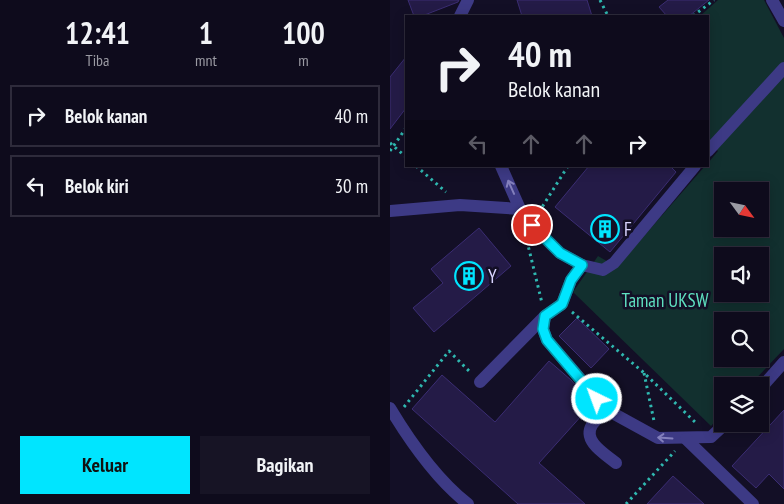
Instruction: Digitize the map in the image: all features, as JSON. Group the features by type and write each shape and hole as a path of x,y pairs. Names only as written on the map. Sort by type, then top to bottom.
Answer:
{"street":[{"path":"460,15 468,0"},
{"path":"772,0 784,21"},
{"path":"709,149 784,68"},
{"path":"501,167 529,230 560,253 582,265 603,270 614,263 694,167"},
{"path":"390,211 460,205 520,209"},
{"path":"480,382 545,316 562,304 571,280 582,265"},
{"path":"545,316 543,329 547,340 607,410 658,438 686,439 711,437 717,432"},
{"path":"769,379 784,362"},
{"path":"607,410 592,426 590,436 593,444 616,463"},
{"path":"393,413 435,472 468,504"},
{"path":"686,439 753,504"}],"path":[{"path":"600,0 608,15"},
{"path":"694,15 714,0"},
{"path":"390,151 392,144 405,129"},
{"path":"392,144 405,156"},
{"path":"417,167 460,205"},
{"path":"545,316 529,230 567,167"},
{"path":"562,304 644,372 711,437"},
{"path":"393,413 449,351 480,382"},
{"path":"644,372 658,438"},
{"path":"626,504 686,439"}],"green space":[{"name":"Taman UKSW","path":"718,0 764,0 784,38 784,349 769,365 769,312 714,312 714,367 767,367 758,377 714,377 714,423 711,426 573,292 598,256 617,267 704,167 709,167 709,162 718,151 709,144 709,15 701,15"}],"building":[{"path":"408,0 459,0 425,15 414,15"},
{"path":"517,0 587,0 592,15 522,15"},
{"path":"668,0 709,0 690,15 666,15 659,7"},
{"path":"405,58 405,109 390,129 390,77"},
{"name":"F","path":"588,167 671,167 676,172 610,252 555,207"},
{"name":"Y","path":"479,228 511,266 434,332 413,308 443,283 431,269"},
{"path":"577,318 609,349 591,368 559,336"},
{"path":"549,361 571,380 592,404 539,463 585,504 518,504 412,409 442,375 495,422"},
{"path":"784,410 784,489 769,474 756,488 732,466 764,432 769,432 769,426"},
{"path":"673,476 704,504 647,504"}],"place":[{"name":"F","path":"605,229"},
{"name":"Y","path":"469,276"}],"route":[{"path":"532,225 560,253 582,265 571,280 562,304 545,316 543,329 547,340 597,399"}]}
